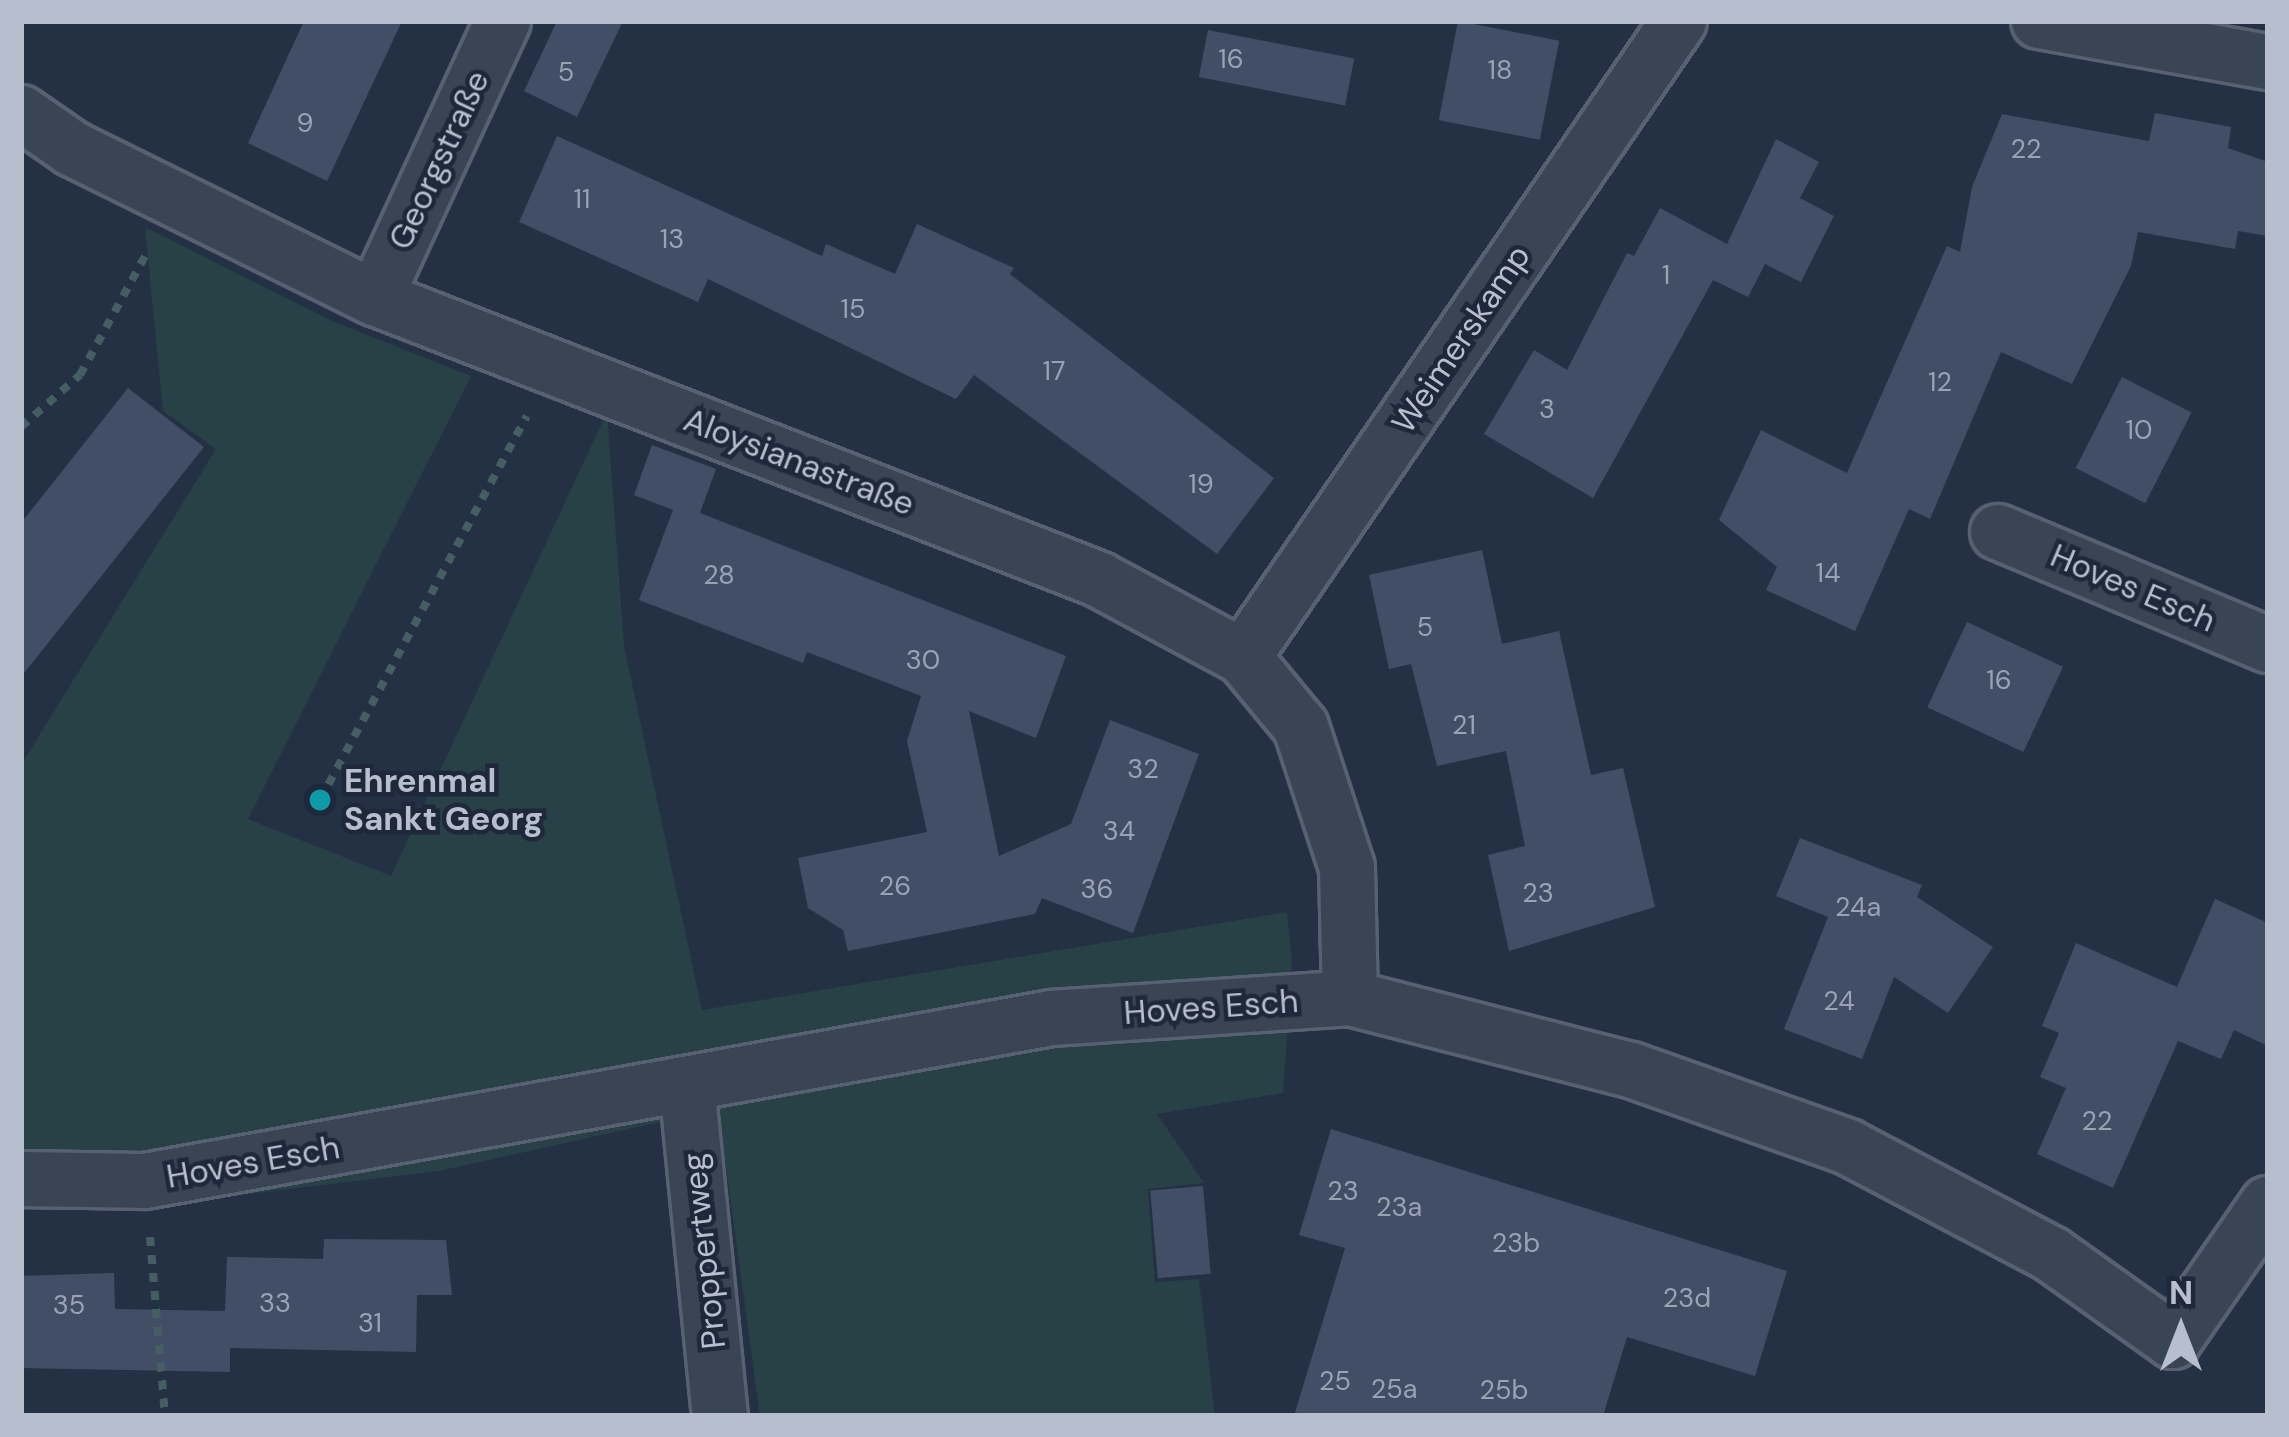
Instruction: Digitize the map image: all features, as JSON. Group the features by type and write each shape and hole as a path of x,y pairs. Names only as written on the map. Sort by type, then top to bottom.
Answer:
{"street":[{"name":"Georgstraße","path":"374,298 503,21"},
{"name":"Weimerskamp","path":"1243,657 1679,21"},
{"path":"2039,21 2268,62"},
{"name":"Aloysianastraße","path":"21,113 176,201 374,298 1099,579 1243,657 1301,727 1347,868 1350,998"},
{"name":"Hoves Esch","path":"1998,532 2268,645"},
{"name":"Hoves Esch","path":"21,1179 145,1181 1052,1018 1350,998 1631,1070 1848,1147 2050,1254 2174,1341 2268,1204"},
{"name":"Proppertweg","path":"687,1086 720,1416"}],"path":[{"path":"21,427 80,375 176,201"},
{"path":"320,800 554,367"},
{"path":"145,1181 165,1416"}],"green space":[{"path":"145,227 332,321 471,376 248,819 391,876 607,412 624,646 702,1010 1287,912 1292,962 1283,1093 1157,1114 1204,1183 1148,1189 1155,1282 1199,1279 1215,1416 760,1416 718,1109 439,1171 172,1203 21,1209 21,765 216,449 163,411"}],"building":[{"path":"304,21 402,21 327,181 248,143"},
{"path":"557,21 623,21 577,117 524,91"},
{"path":"1458,21 1559,41 1540,140 1439,120"},
{"path":"1208,30 1354,58 1345,106 1199,77"},
{"path":"2155,113 2231,127 2228,148 2268,162 2268,236 2238,231 2235,249 2138,232 2131,266 2072,384 2001,352 1930,519 1909,509 1855,631 1766,590 1777,567 1719,520 1761,430 1847,473 1947,246 1960,252 1972,187 2002,114 2149,141"},
{"path":"557,136 822,256 826,244 895,274 917,224 1014,268 1010,274 1274,478 1217,554 974,375 956,399 708,279 698,302 519,222"},
{"path":"1776,139 1819,162 1800,198 1834,216 1801,282 1765,264 1748,297 1713,280 1593,498 1484,434 1534,350 1567,370 1627,253 1634,256 1660,208 1727,244"},
{"path":"2122,377 2191,412 2145,503 2076,468"},
{"path":"128,388 204,447 21,677 21,523"},
{"path":"652,445 716,469 700,513 1066,656 1036,738 969,711 999,856 1071,824 1110,720 1199,754 1133,933 1042,898 1035,914 848,951 843,930 808,908 798,858 927,832 907,741 921,696 807,652 803,663 639,600 673,510 634,495"},
{"path":"1482,550 1502,644 1559,631 1591,775 1623,768 1655,907 1509,951 1488,855 1525,846 1506,751 1437,766 1411,664 1389,669 1369,575"},
{"path":"1967,622 2063,667 2023,752 1927,707"},
{"path":"1800,838 1922,885 1917,897 1993,947 1948,1013 1894,977 1862,1059 1784,1029 1828,917 1776,896"},
{"path":"2215,899 2268,923 2268,1046 2234,1030 2221,1059 2178,1041 2113,1188 2037,1154 2066,1088 2040,1077 2059,1033 2042,1026 2076,943 2177,987"},
{"path":"1331,1129 1787,1271 1755,1376 1627,1337 1603,1416 1294,1416 1345,1248 1299,1235"},
{"path":"1203,1186 1211,1274 1158,1278 1150,1191"},
{"path":"324,1239 446,1240 452,1295 417,1295 416,1352 230,1348 230,1372 21,1368 21,1276 114,1273 115,1309 225,1311 227,1257 323,1259"}],"place":[{"name":"Ehrenmal Sankt Georg","path":"320,800"}]}
